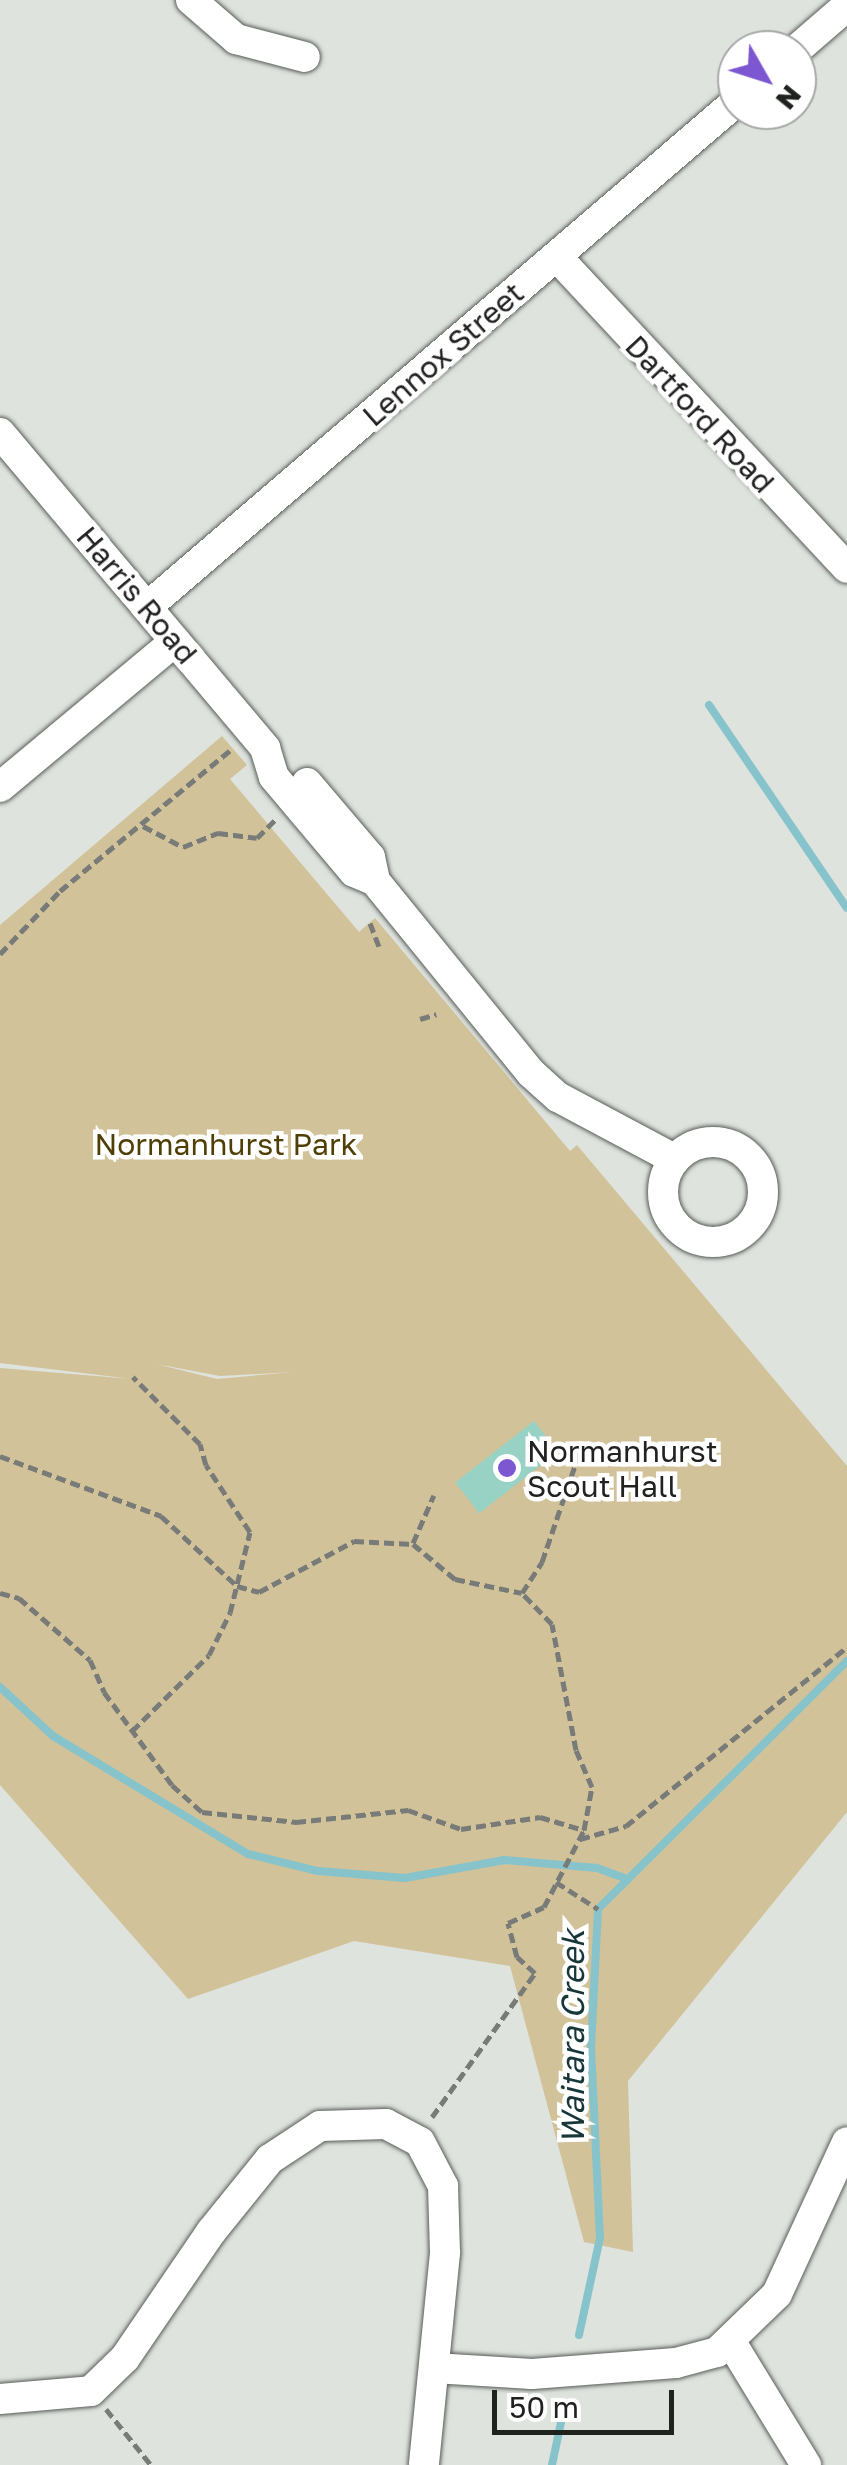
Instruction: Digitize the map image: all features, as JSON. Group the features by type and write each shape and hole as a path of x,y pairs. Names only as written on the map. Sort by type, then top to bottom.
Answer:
{"street":[{"path":"191,0 236,40 305,57"},
{"path":"817,32 847,6"},
{"name":"Lennox Street","path":"148,607 717,118"},
{"name":"Dartford Road","path":"556,257 847,568"},
{"name":"Harris Road","path":"0,432 251,731 273,759 274,777 354,872 375,881"},
{"path":"0,787 175,641"},
{"name":"Harris Road","path":"273,759 290,764 370,857 375,881 531,1073 558,1097 662,1153"},
{"path":"0,2399 91,2391 125,2358 210,2232 270,2159 320,2126 386,2124 420,2142 443,2186 445,2252 424,2465"},
{"path":"434,2368 532,2374 640,2366 696,2360 731,2342 777,2294 847,2142"},
{"path":"731,2342 764,2402 806,2465"},
{"path":"764,2402 780,2465"}],"path":[{"path":"0,954 60,891 251,731"},
{"path":"142,826 183,846 218,832 257,838 293,798"},
{"path":"370,923 380,946"},
{"path":"420,1019 436,1014"},
{"path":"132,1377 200,1444 206,1465 242,1510 250,1532 237,1586 209,1655 132,1731"},
{"path":"522,1594 542,1562 581,1448"},
{"path":"0,1456 161,1516 237,1586 259,1592 354,1541 413,1544 456,1580 522,1594 552,1624 576,1750 592,1787 584,1830 544,1907 508,1923 517,1957 536,1973 428,2123"},
{"path":"413,1544 434,1495"},
{"path":"0,1593 20,1598 90,1660 132,1731 172,1786 202,1812 296,1822 408,1810 461,1829 540,1817 584,1830"},
{"path":"579,1839 626,1826 847,1647"},
{"path":"556,1882 598,1909"},
{"path":"124,2432 151,2465"}],"green space":[{"name":"Normanhurst Park","path":"222,736 247,765 230,779 359,932 375,918 570,1151 577,1145 847,1466 847,1812 628,2081 633,2252 584,2242 510,1966 354,1941 188,1999 0,1785 0,1368 132,1379 0,1363 0,925","holes":["156,1364 220,1376 293,1372 217,1379"]}],"building":[{"name":"Normanhurst Scout Hall","path":"534,1421 558,1452 479,1513 455,1483"}],"waterway":[{"path":"709,705 847,908"},
{"name":"Waitara Creek","path":"579,2335 600,2238 591,2048 598,1909 847,1661"},
{"path":"0,1687 53,1736 248,1854 318,1871 405,1878 504,1860 597,1868 628,1879"},
{"name":"Waitara Creek","path":"552,2465 563,2413"}],"place":[{"name":"Normanhurst Scout Hall","path":"507,1468"}]}
